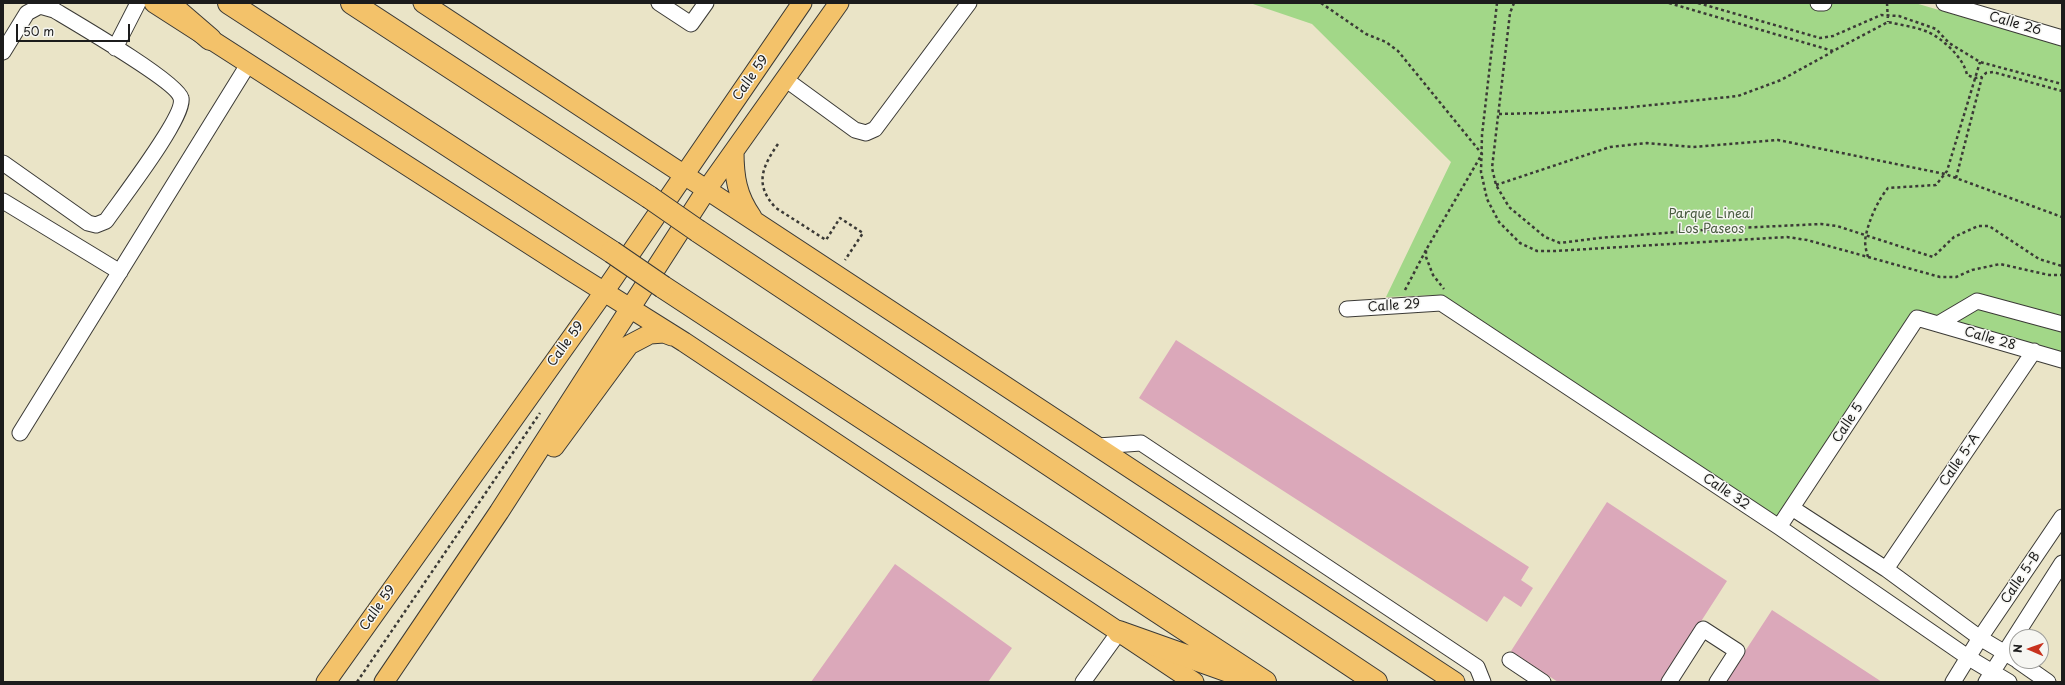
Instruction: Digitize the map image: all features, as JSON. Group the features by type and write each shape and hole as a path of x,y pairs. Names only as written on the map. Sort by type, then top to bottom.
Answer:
{"highway":[{"path":"168,3 210,38"},
{"path":"229,3 612,252 662,287 1265,682"},
{"path":"352,3 649,198 1376,682"},
{"path":"1119,632 1261,682"}],"main road":[{"path":"154,3 684,342 1194,682"},
{"path":"423,3 1455,682"},
{"name":"Calle 59","path":"326,682 604,292 802,3"},
{"path":"384,682 499,512 707,190 839,3"},
{"path":"734,152 735,182 738,194 743,205 757,223"},
{"path":"499,512 561,439 629,345 650,334 664,333 684,342"}],"street":[{"path":"114,48 138,3"},
{"path":"659,3 691,24 706,3"},
{"path":"785,79 855,130 866,133 875,129 970,3"},
{"path":"1818,3 1824,3"},
{"name":"Calle 26","path":"1944,3 1984,9 2062,38"},
{"path":"3,52 27,13 40,6 54,10 143,65 178,91 182,98 181,108 161,144 106,221 96,225 88,223 3,163"},
{"path":"20,433 249,63"},
{"path":"3,201 120,272"},
{"path":"1938,324 1977,301 2062,324"},
{"name":"Calle 29","path":"1347,309 1444,305"},
{"name":"Calle 32","path":"1444,305 1779,527 1969,658 1989,677 2009,682"},
{"name":"Calle 5","path":"1779,527 1917,318"},
{"name":"Calle 28","path":"1917,318 2062,360"},
{"name":"Calle 5-A","path":"1886,570 2034,352"},
{"path":"1098,446 1141,443 1477,667 1483,682"},
{"path":"1792,508 1886,570 1980,638 2009,655"},
{"name":"Calle 5-B","path":"1954,682 1980,638 2062,517"},
{"name":"Calle 5-B","path":"1989,677 2004,651 2062,563"},
{"path":"1669,682 1703,629 1737,651 1717,682"},
{"path":"1083,682 1119,632"},
{"path":"1510,660 1543,682"},
{"path":"2029,669 2048,682"}],"path":[{"path":"1321,3 1366,34 1386,42 1398,51 1482,154"},
{"path":"1497,3 1482,135 1481,172 1487,199 1499,222 1520,243 1537,251 1787,237 1807,240 1940,277 1956,277 1972,270 2000,264 2048,275 2062,275"},
{"path":"1514,3 1510,13 1492,168 1496,184 1509,207 1545,237 1560,243 1716,229 1821,224 1837,226 1933,257 1954,237 1978,226 1989,226 2039,259 2062,266"},
{"path":"1669,3 1833,52"},
{"path":"1698,3 1820,38 1833,36 1881,15 1899,16 1936,29 1949,43 1980,62 2062,84"},
{"path":"1887,3 1888,22"},
{"path":"1499,114 1542,114 1738,96 1781,80 1888,22 1927,32 1940,40 1960,59 1966,68 1967,75 1975,78 1982,77 1993,72 2062,91"},
{"path":"1868,257 1865,245 1866,236 1881,196 1888,188 1936,185 1947,171 1980,62"},
{"path":"1956,178 1982,77"},
{"path":"1496,184 1610,146 1647,143 1693,147 1778,140 1945,174 2062,217"},
{"path":"778,144 767,160 762,177 767,196 776,208 826,240"},
{"path":"1397,306 1426,250 1482,154"},
{"path":"823,245 840,218 863,233 844,260"},
{"path":"1426,250 1426,257 1434,275 1443,285 1448,297 1444,305"},
{"path":"357,682 542,410"}],"green space":[{"name":"Parque Lineal Los Paseos","path":"1250,3 1915,3 2062,46 2062,353 1913,310 1779,527 1582,397 1439,295 1386,297 1451,162 1312,24"}],"building":[{"path":"1176,340 1529,567 1521,580 1533,588 1521,607 1504,596 1487,622 1139,398"},
{"path":"1607,502 1727,581 1662,682 1558,682 1511,651"},
{"path":"895,564 1012,648 988,682 811,682"},
{"path":"1772,610 1882,682 1725,682"}]}
